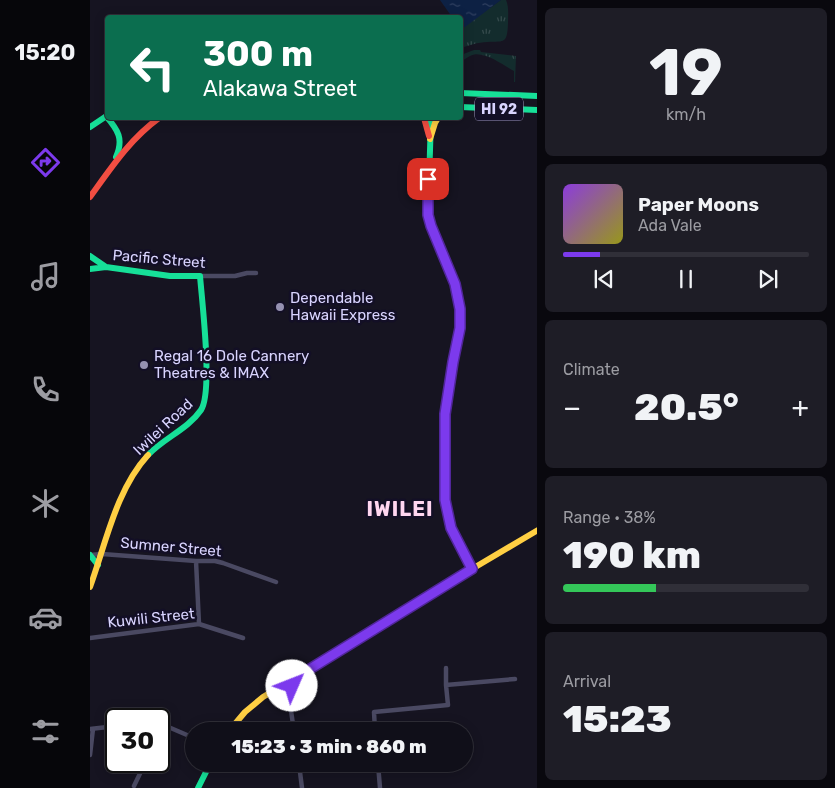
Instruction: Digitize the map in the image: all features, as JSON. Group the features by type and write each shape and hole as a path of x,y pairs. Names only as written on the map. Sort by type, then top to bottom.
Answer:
{"main road":[{"name":"HI 92","path":"463,93 537,96"},
{"name":"HI 92","path":"463,107 537,110"},
{"path":"90,127 105,117"},
{"path":"110,120 120,138 119,150 111,168"},
{"path":"90,197 128,146 141,131 156,120"},
{"path":"425,120 430,139"},
{"path":"431,120 428,215 433,235 457,291 460,309 460,328 445,414 445,500 451,528 472,569"},
{"path":"430,139 437,120"},
{"path":"90,256 106,267"},
{"name":"Pacific Street","path":"90,269 106,267 170,276 200,276"},
{"name":"Iwilei Road","path":"90,587 122,498 138,467 158,446 196,417 204,403 207,350 200,276"},
{"path":"236,722 253,704 537,531"},
{"path":"90,555 98,565"},
{"path":"198,788 206,772"}],"street":[{"name":"Pacific Street","path":"200,276 235,276 256,273"},
{"name":"Sumner Street","path":"90,555 102,554 220,562 276,582"},
{"path":"196,561 199,624"},
{"name":"Kuwili Street","path":"90,638 199,624 243,638"},
{"path":"375,722 374,712 448,705 446,668"},
{"path":"446,685 515,679"},
{"path":"292,680 290,704 293,722"},
{"path":"90,755 91,729 105,727"},
{"path":"170,727 185,734"},
{"path":"300,772 302,788"},
{"path":"379,772 380,788"},
{"path":"134,786 140,773"}],"green space":[{"path":"501,0 506,0 508,30 504,40 463,47 463,26"},
{"path":"480,50 481,52 516,56 515,82 514,71 498,62 486,56 475,54 463,60 463,54"}],"water":[{"path":"440,0 501,0 465,27 463,27 463,15 451,15"}],"traffic: fast":[{"path":"463,93 537,96"},
{"path":"463,107 537,110"},
{"path":"90,127 105,117"},
{"path":"109,120 117,130 120,140 116,157"},
{"path":"431,120 428,215 433,235 457,291 460,309 460,328 445,414 445,486"},
{"path":"90,256 106,267"},
{"path":"90,269 106,267 170,276 200,276 206,346 204,400 201,410 196,417 148,455"},
{"path":"90,555 98,565"},
{"path":"198,788 206,772"}],"traffic: slow":[{"path":"430,139 437,120"},
{"path":"90,587 120,501 137,469 148,455"},
{"path":"237,722 263,697 537,531"}],"traffic: jam":[{"path":"90,197 130,145 156,120"},
{"path":"425,120 429,136"},
{"path":"445,486 445,501 451,528 472,569"}],"place":[{"name":"Dependable Hawaii Express","path":"280,307"},
{"name":"Regal 16 Dole Cannery Theatres & IMAX","path":"144,365"}],"district":[{"name":"IWILEI","path":"400,509"}],"route":[{"path":"292,686 292,680 472,569 451,528 445,500 445,414 460,328 460,309 455,284 438,246 428,215 428,179"}]}
